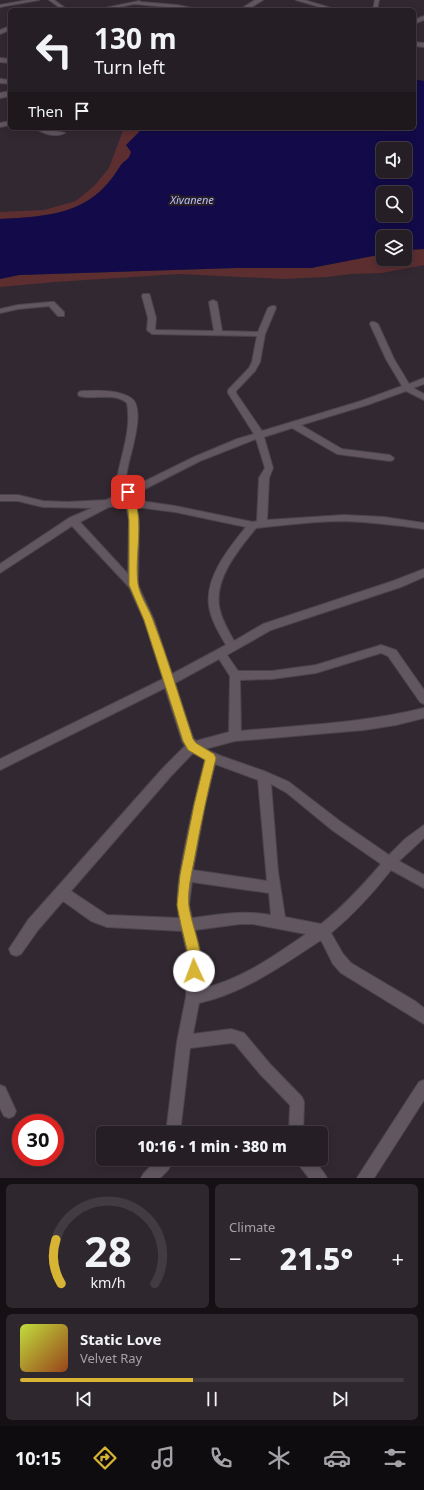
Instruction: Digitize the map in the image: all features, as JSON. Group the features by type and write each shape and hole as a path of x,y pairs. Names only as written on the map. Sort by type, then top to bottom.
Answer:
{"main road":[{"path":"246,8 260,0"}],"street":[{"path":"0,6 22,1 37,0"},
{"path":"52,0 63,8"},
{"path":"106,8 147,0"},
{"path":"180,0 188,8"},
{"path":"298,0 329,8"},
{"path":"137,2 188,8"},
{"path":"307,8 308,2"},
{"path":"42,130 48,133 62,132"},
{"path":"146,296 152,318 151,330 155,332 261,334"},
{"path":"213,302 218,333"},
{"path":"0,311 18,307 51,304 61,314"},
{"path":"232,647 218,619 214,604 216,585 222,570 258,525 264,478 269,468 259,434 232,393 232,390 252,369 256,362 261,334 272,308"},
{"path":"374,324 390,359 407,388 424,397"},
{"path":"0,569 72,520 197,459 259,434 294,425 424,382"},
{"path":"82,394 107,395 124,398 132,403 134,421 133,434 124,463 120,483 124,494 131,503 134,520 133,585"},
{"path":"294,425 340,452 390,458"},
{"path":"0,498 18,498 43,504 68,505 131,503 182,510 258,525 314,519 344,518 384,520 424,526"},
{"path":"72,520 88,535 119,572 133,585 148,620 188,741 192,747 211,758 280,783 296,793 342,830 390,862 424,882"},
{"path":"0,765 169,681 267,627 397,584 424,573"},
{"path":"235,676 272,675 316,669 381,649 392,653 424,698"},
{"path":"220,653 231,667 235,676 235,736"},
{"path":"16,949 33,925 167,772 192,747 235,736 364,725 396,720 424,713"},
{"path":"174,1126 184,1042 193,997 195,958 183,905 186,875 199,805 211,758"},
{"path":"264,776 274,888 279,924"},
{"path":"193,997 217,992 247,978 284,957 324,931 342,916 364,894 390,862 409,843 424,831"},
{"path":"186,875 274,888"},
{"path":"62,893 96,916 107,921 187,925 240,918 253,918 279,924 324,931"},
{"path":"324,931 338,959 346,968 410,1006 424,1017"},
{"path":"184,1042 231,1036 239,1038 265,1069 297,1102 296,1126"},
{"path":"366,1178 424,1087"},
{"path":"0,1092 9,1111"},
{"path":"149,1178 162,1166"},
{"path":"308,1166 318,1178"}],"shaded area":[{"path":"123,130 140,130 127,145 131,152 129,157 121,165 108,184 82,204 52,214 0,219 0,212 44,210 76,201 94,186 109,168"},
{"path":"424,249 424,265 382,273 283,279 179,274 0,287 0,279 19,275 235,268 311,268 376,255 376,266 412,266 412,250"}],"water":[{"name":"Xivanene","path":"416,79 424,81 424,249 412,250 412,230 376,230 376,255 311,268 235,268 19,275 0,279 0,219 52,214 82,204 108,184 121,165 129,157 131,152 126,145 140,130 416,130"}],"route":[{"path":"128,492 134,520 134,551 132,566 133,585 148,620 188,741 192,747 211,758 199,805 186,875 183,905 195,958 194,971"}]}
